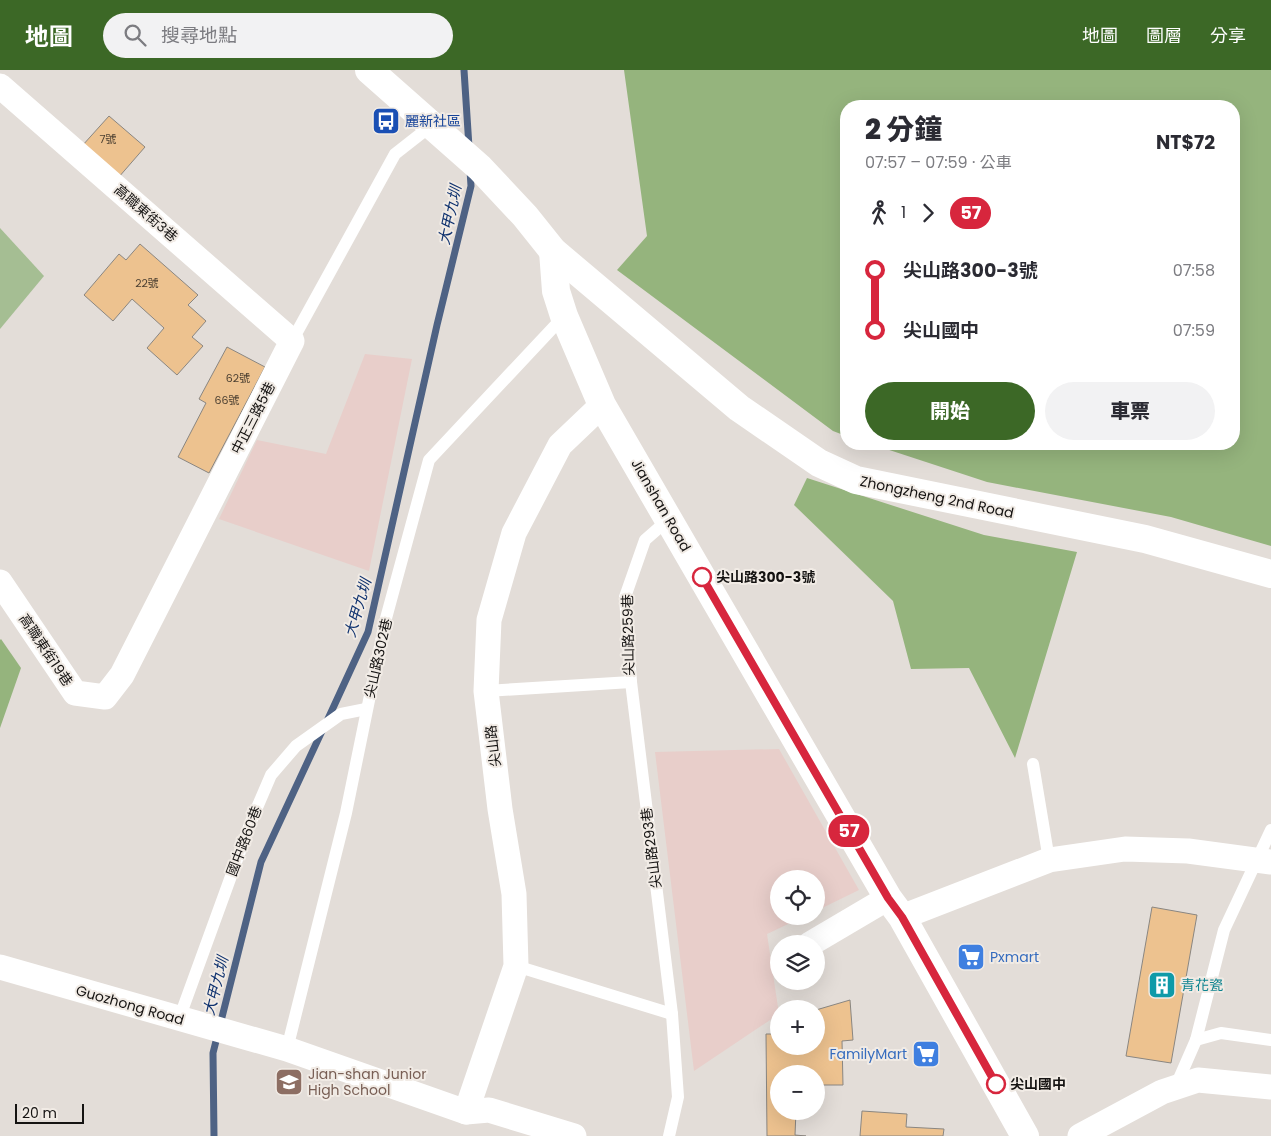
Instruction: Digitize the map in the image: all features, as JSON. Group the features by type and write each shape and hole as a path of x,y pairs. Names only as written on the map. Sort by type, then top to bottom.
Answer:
{"street":[{"name":"Zhongzheng 2nd Road","path":"369,70 469,158 525,216 553,251 739,408 819,463 856,480 1145,539 1271,574"},
{"name":"高職東街3巷","path":"0,86 292,340"},
{"name":"Jianshan Road","path":"553,251 556,290 564,316 602,405 895,907 1025,1136"},
{"name":"中正三路5巷","path":"75,693 105,697 122,675 292,340"},
{"name":"尖山路","path":"466,1112 516,966 514,894 500,809 486,691 489,620 514,532 560,445 602,405"},
{"name":"高職東街19巷","path":"0,582 75,693"},
{"path":"825,937 895,907 1049,860 1125,849 1188,850 1265,861"},
{"name":"Guozhong Road","path":"0,967 287,1049 466,1112 489,1110 574,1136"},
{"path":"1080,1136 1162,1092 1198,1080 1271,1087"}],"lane":[{"name":"中正三路5巷","path":"292,340 394,154 432,125"},
{"name":"尖山路302巷","path":"287,1049 346,814 366,709 386,622 428,460 564,316"},
{"name":"尖山路259巷","path":"486,691 631,682 625,597 645,540 669,519"},
{"name":"尖山路293巷","path":"631,682 672,1014 678,1097 669,1136"},
{"name":"國中路60巷","path":"179,1019 250,824 270,775 296,746 335,718 341,714 366,709"},
{"path":"1033,764 1049,860"},
{"path":"1175,1088 1196,1040 1224,930 1265,861 1271,830"},
{"path":"516,966 672,1014"},
{"path":"1196,1040 1221,1033 1271,1040"}],"shaded area":[{"path":"365,354 412,359 369,571 219,519 257,440 326,454"},
{"path":"779,749 859,890 825,907 825,870 770,870 770,925 786,925 767,934 770,954 770,990 775,990 777,1000 770,1000 770,1020 694,1071 655,752"}],"green space":[{"path":"624,70 1271,70 1271,546 1171,517 987,482 889,450 1240,450 1240,100 840,100 840,434 833,431 617,270 647,236"},
{"path":"0,228 44,276 0,329"},
{"path":"807,478 984,535 1077,552 1015,758 969,668 911,669 893,601 794,505"},
{"path":"0,640 21,668 0,728"}],"building":[{"path":"109,116 145,147 118,178 82,146"},
{"path":"140,244 198,295 188,305 206,321 192,337 203,346 177,375 147,348 164,328 132,299 113,321 84,295 119,254 126,260"},
{"path":"227,347 265,367 209,473 178,457 206,403 199,399"},
{"name":"青花瓷","path":"1152,907 1197,915 1171,1063 1126,1056"},
{"path":"850,1000 853,1040 842,1041 843,1085 825,1085 825,1065 770,1065 770,1120 796,1120 795,1135 806,1136 767,1136 766,1034 770,1034 770,1055 825,1055 825,1007"},
{"path":"862,1111 907,1114 906,1127 944,1129 943,1136 860,1136"}],"waterway":[{"name":"大甲九圳","path":"464,70 469,147"},
{"name":"大甲九圳","path":"327,721 368,632 437,325 471,186 470,170"},
{"name":"大甲九圳","path":"214,1136 213,1053 261,862 322,731"}],"bus line":[{"name":"57","path":"702,577 888,898 902,917 996,1084"}],"place":[{"name":"麗新社區","path":"386,121"},
{"name":"尖山路300-3號","path":"702,577"},
{"name":"Pxmart","path":"971,957"},
{"name":"青花瓷","path":"1162,985"},
{"name":"FamilyMart","path":"926,1054"},
{"name":"Jian-shan Junior High School","path":"289,1082"},
{"name":"尖山國中","path":"996,1084"}]}
